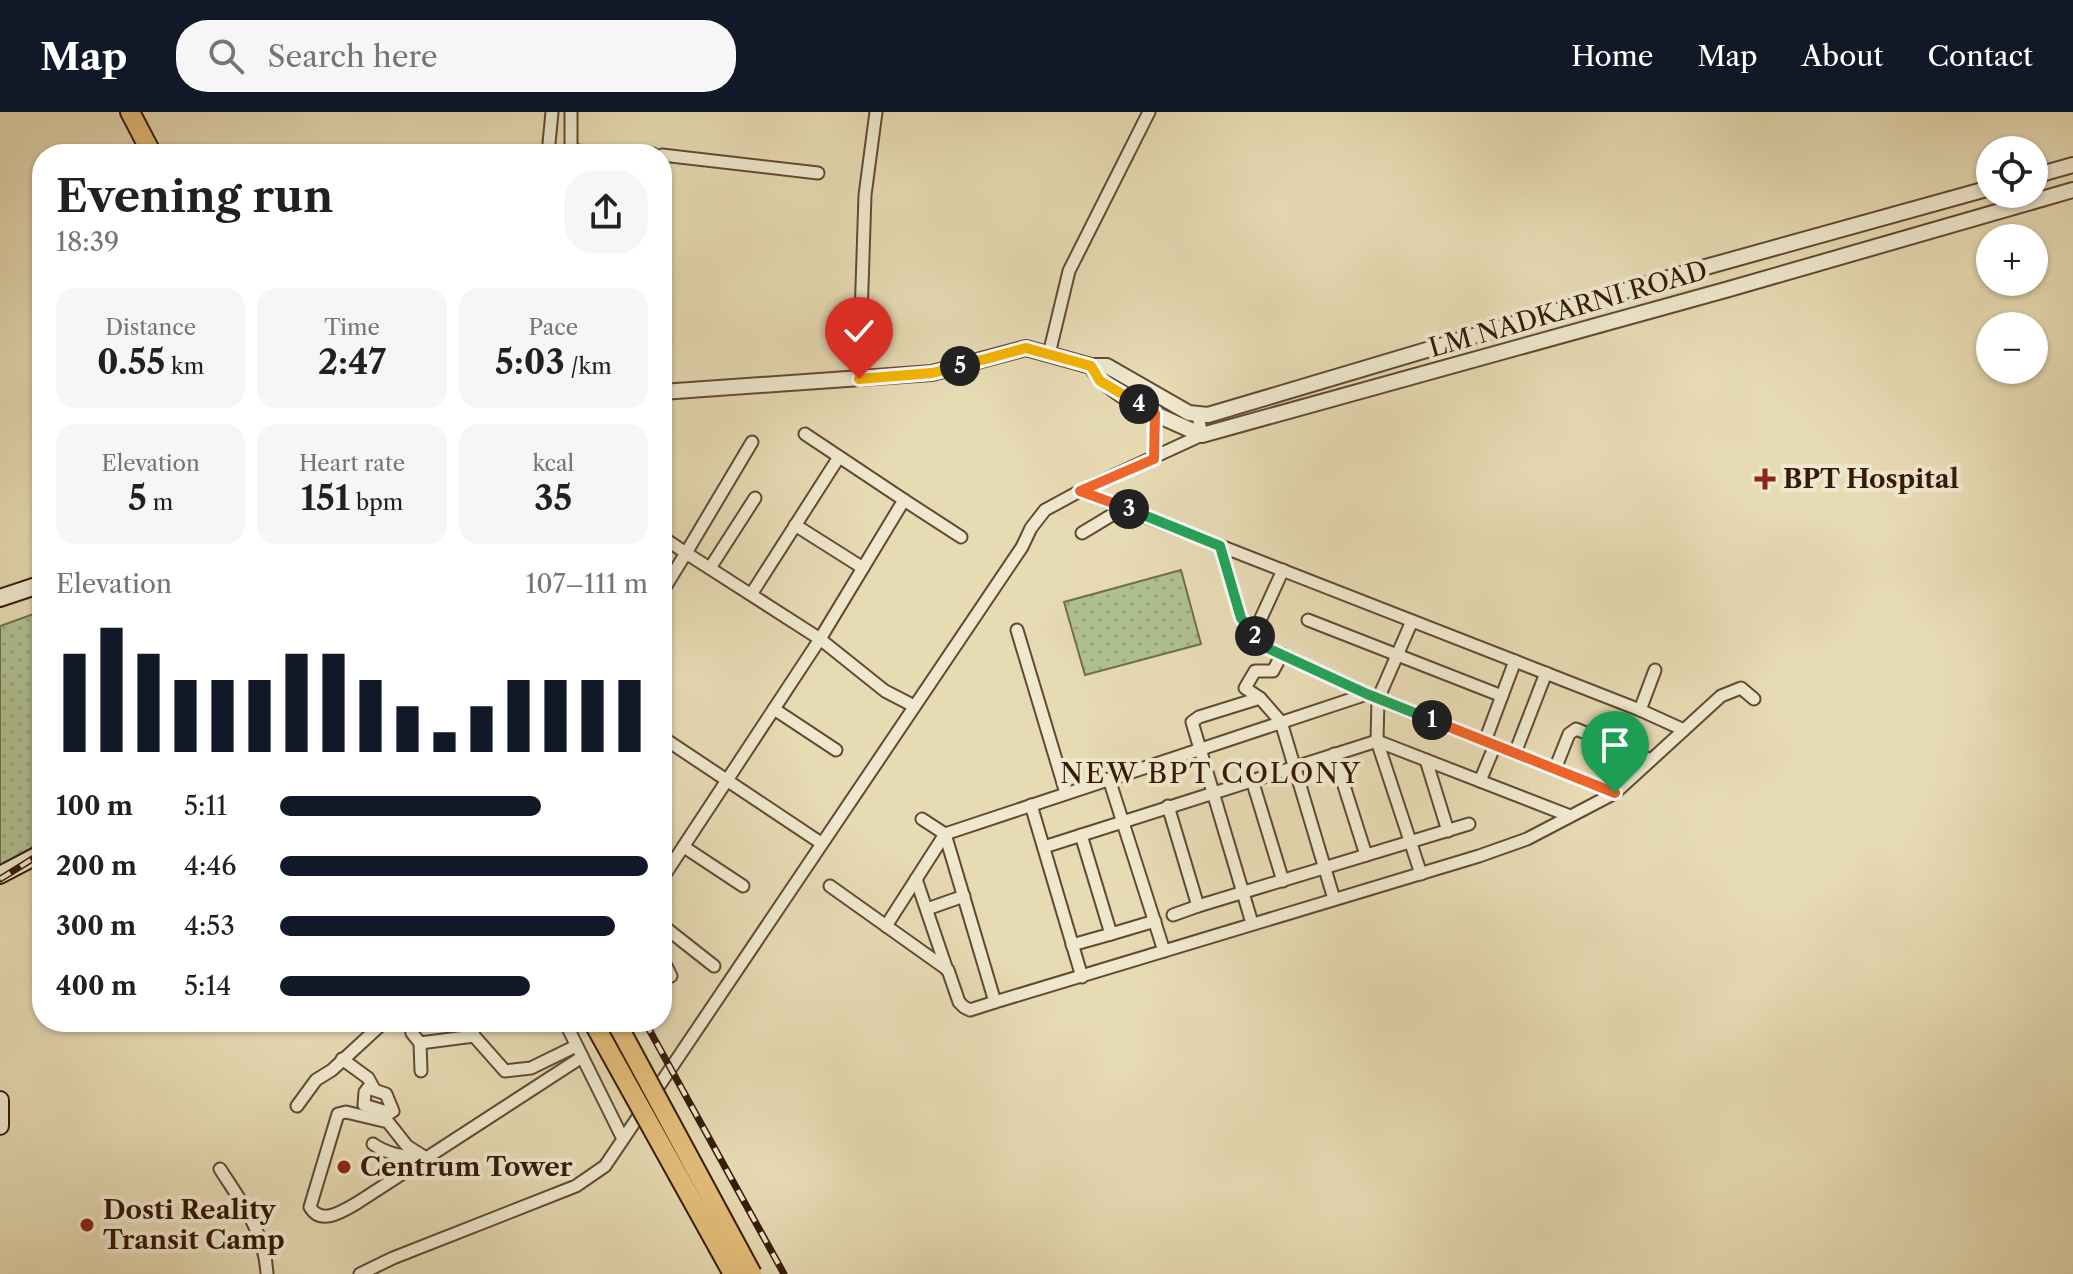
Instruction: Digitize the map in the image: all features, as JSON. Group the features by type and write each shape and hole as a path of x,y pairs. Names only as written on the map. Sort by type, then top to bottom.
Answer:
{"main road":[{"path":"130,112 147,144"},
{"path":"0,598 32,587"},
{"path":"0,875 32,858"},
{"path":"599,1032 733,1274"},
{"path":"621,1032 752,1274"},
{"path":"0,1100 0,1126"}],"street":[{"path":"549,144 552,112"},
{"path":"571,112 571,144"},
{"path":"859,379 865,195 876,112"},
{"path":"1049,354 1069,271 1149,112"},
{"path":"672,156 818,173"},
{"path":"2048,172 2073,165"},
{"name":"LM NADKARNI ROAD","path":"1202,435 1727,290 2073,190"},
{"name":"LM NADKARNI ROAD","path":"1198,416 1236,408 1702,268 1976,192"},
{"path":"672,391 932,373 1026,348 1091,366 1107,366 1171,404 1198,416 1202,435"},
{"path":"1091,366 1100,381 1155,413 1202,435"},
{"path":"1283,392 1290,410"},
{"path":"1154,459 1155,413"},
{"path":"805,434 961,537"},
{"path":"360,1274 576,1186 605,1166 1045,510 1202,435"},
{"path":"672,576 752,442"},
{"path":"752,593 839,457"},
{"path":"1080,491 1640,710 1684,730"},
{"path":"710,568 755,498"},
{"path":"672,864 820,639 904,500"},
{"path":"1082,533 1125,507"},
{"path":"795,525 863,568"},
{"path":"672,544 820,639 885,691 914,706"},
{"path":"1220,546 1241,618 1263,646 1373,696 1615,793"},
{"path":"1255,634 1283,570"},
{"path":"1308,620 1502,696"},
{"path":"1412,621 1373,696 1377,741 1421,874"},
{"path":"1017,630 1066,793"},
{"path":"1282,654 1273,671 1255,671 1245,688 1260,698 1281,722 1334,899"},
{"path":"1480,781 1502,696 1515,661"},
{"path":"1640,710 1655,670"},
{"path":"1515,753 1546,673"},
{"path":"916,879 959,1002 970,1010 1527,839 1615,793 1721,696 1736,688 1749,693 1754,699"},
{"path":"886,926 945,834 1281,722 1373,696"},
{"path":"1252,923 1192,722 1260,698"},
{"path":"774,709 836,750"},
{"path":"1555,769 1569,734 1576,729 1651,760"},
{"path":"1044,847 1377,741 1570,816"},
{"path":"672,744 821,843"},
{"path":"1334,754 1366,855"},
{"path":"1426,760 1448,831"},
{"path":"1109,779 1164,951"},
{"path":"1252,780 1283,881"},
{"path":"1031,805 1082,977"},
{"path":"1168,806 1198,906"},
{"path":"922,819 945,834 995,1002"},
{"path":"1173,915 1469,824"},
{"path":"1081,835 1111,934"},
{"path":"684,847 743,886"},
{"path":"830,886 948,970"},
{"path":"927,909 964,896"},
{"path":"1072,945 1155,921"},
{"path":"672,933 714,966"},
{"path":"297,1106 316,1080 373,1032"},
{"path":"414,1032 420,1043 421,1071"},
{"path":"473,1032 505,1071"},
{"path":"570,1032 623,1139"},
{"path":"420,1043 474,1036"},
{"path":"490,1074 531,1068 579,1051"},
{"path":"426,1158 407,1146 388,1122 346,1112 338,1114 310,1207 317,1215 337,1215 426,1158 579,1051"},
{"path":"342,1059 370,1085"},
{"path":"373,1144 381,1150 405,1157 426,1158"},
{"path":"220,1169 255,1224 266,1255 267,1274"}],"green space":[{"path":"1181,570 1201,644 1085,675 1064,602"},
{"path":"32,615 32,847 0,865 0,626"}],"railway":[{"path":"0,879 32,859"},
{"path":"651,1032 784,1274"}],"place":[{"name":"BPT Hospital","path":"1765,479"},
{"name":"Centrum Tower","path":"344,1167"},
{"name":"Dosti Reality Transit Camp","path":"87,1225"}],"district":[{"name":"NEW BPT COLONY","path":"1211,773"}],"route":[{"path":"859,379 932,373 1026,348 1091,366 1100,381 1155,413 1154,459 1080,491 1220,546 1241,618 1263,646 1367,694 1615,793"}]}
